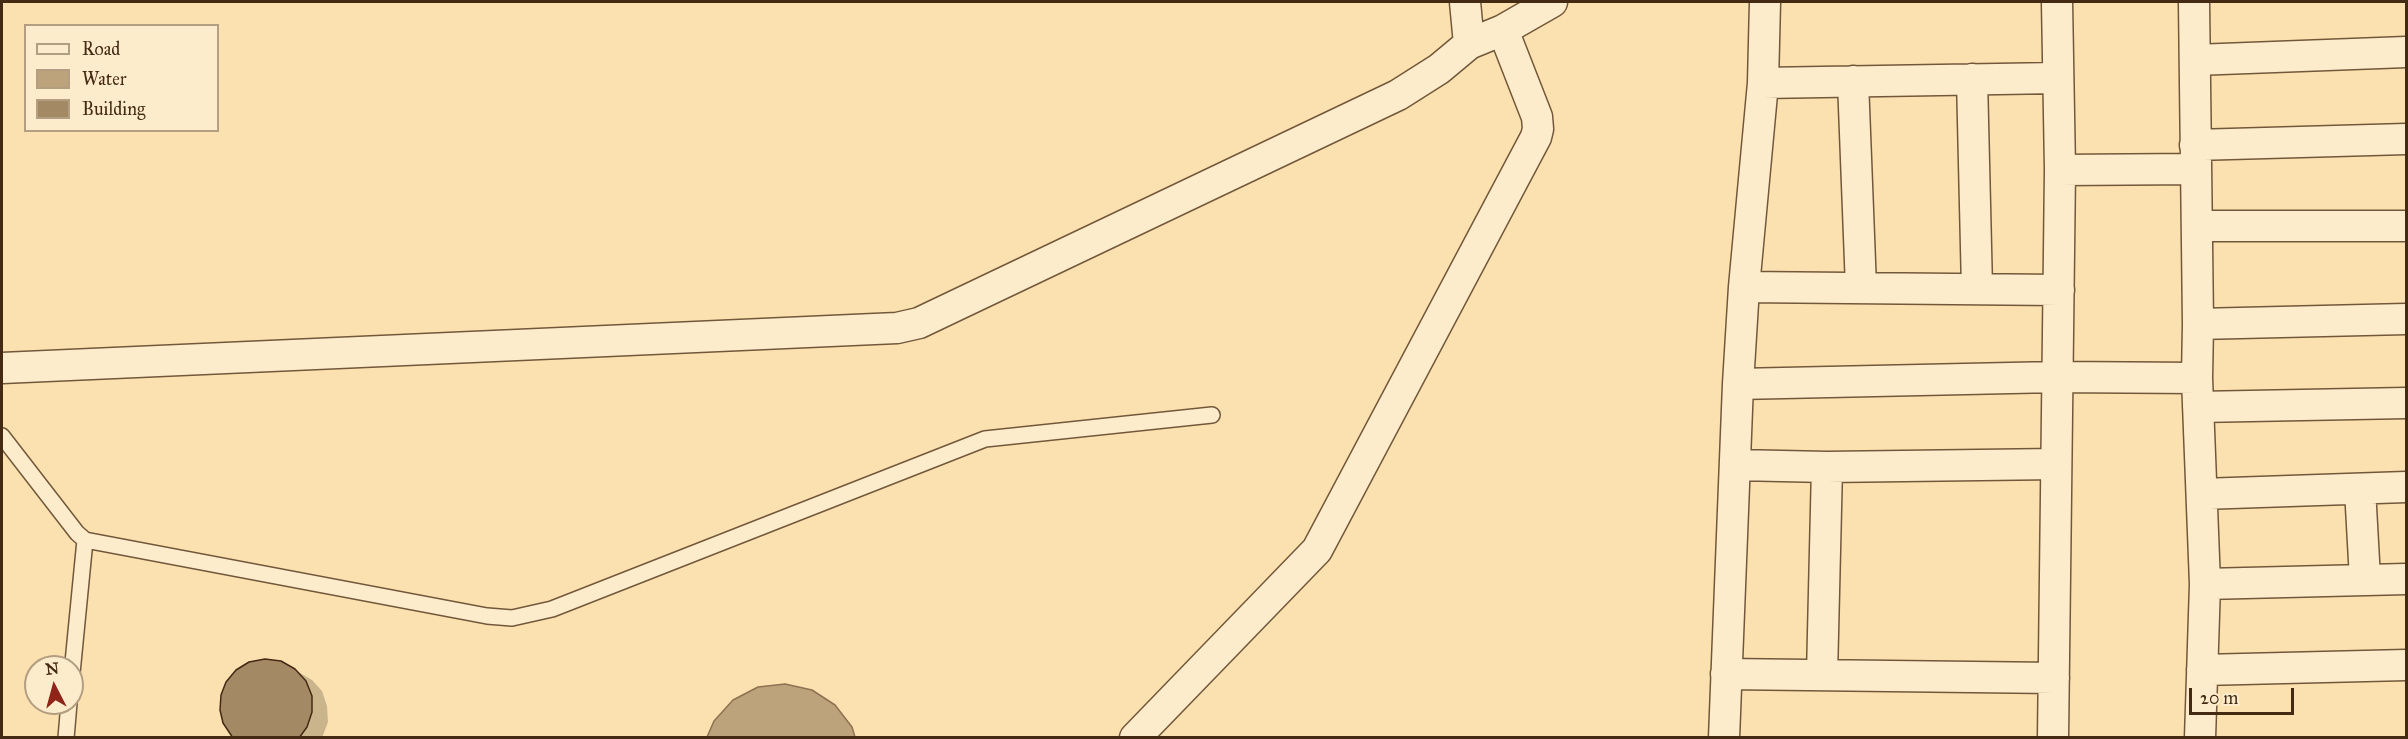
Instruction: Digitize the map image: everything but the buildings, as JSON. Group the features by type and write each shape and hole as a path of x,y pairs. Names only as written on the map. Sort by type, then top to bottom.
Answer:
{"street":[{"path":"1465,2 1469,44"},
{"path":"2,368 885,328 919,323 1398,95 1439,69 1469,44 1503,30 1552,2"},
{"path":"1724,738 1738,384 1744,287 1763,83 1765,2"},
{"path":"2053,738 2060,170 2057,2"},
{"path":"2194,2 2198,392 2205,584 2200,738"},
{"path":"1135,738 1317,550 1536,137 1537,117 1503,30"},
{"path":"2195,60 2406,52"},
{"path":"1763,83 2057,78"},
{"path":"1972,79 1977,289"},
{"path":"1853,81 1861,288"},
{"path":"2060,170 2406,139"},
{"path":"2197,226 2406,226"},
{"path":"1744,287 2059,290"},
{"path":"2198,324 2406,319"},
{"path":"1738,384 2056,377 2198,392 2406,403"},
{"path":"1736,465 1827,467 2056,464"},
{"path":"1822,675 1827,467"},
{"path":"2202,494 2406,487"},
{"path":"2360,489 2365,579"},
{"path":"2205,584 2406,579"},
{"path":"2202,670 2406,665"},
{"path":"1726,674 2054,678"}],"lane":[{"path":"2,436 77,533 85,540 487,616 512,618 552,609 985,439 1212,415"},
{"path":"74,655 85,540"},
{"path":"66,738 68,715"}],"water":[{"path":"785,684 812,690 835,705 852,727 855,737 707,737 714,721 733,700 758,687"}]}
